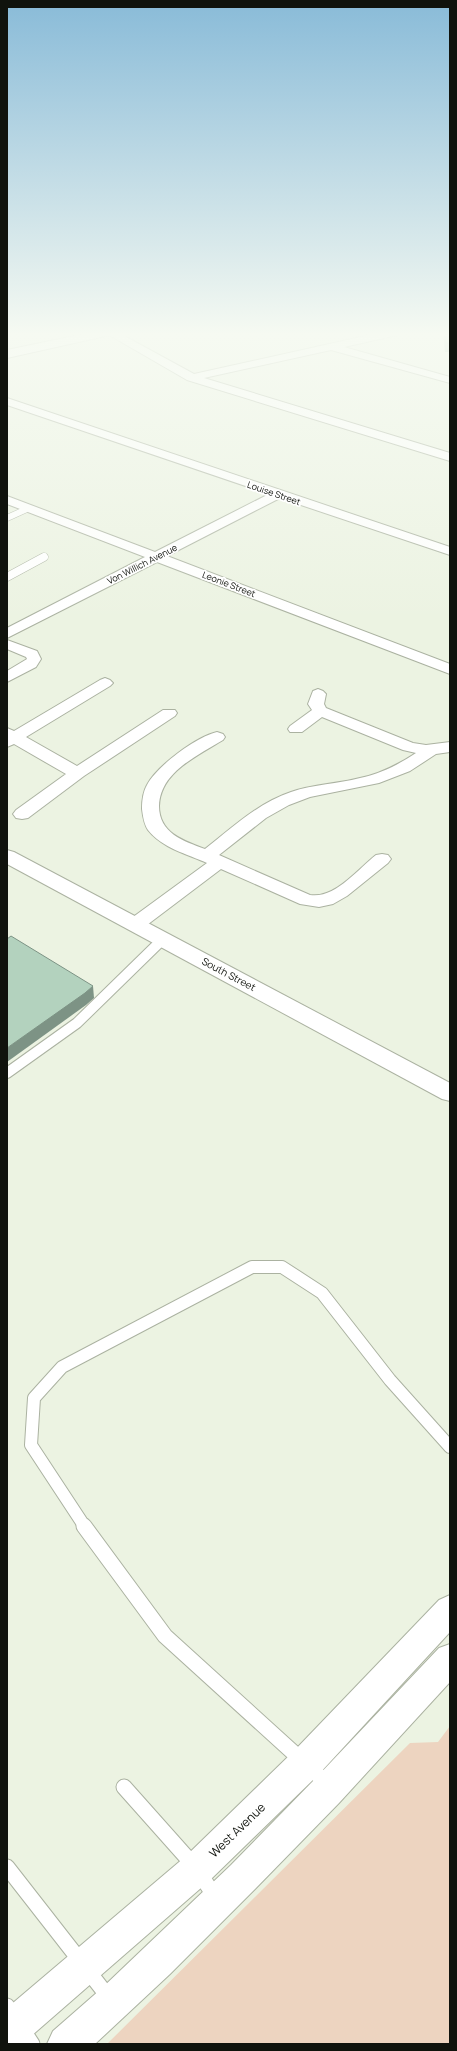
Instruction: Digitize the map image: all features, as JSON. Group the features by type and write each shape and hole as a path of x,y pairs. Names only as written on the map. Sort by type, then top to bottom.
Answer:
{"street":[{"name":"Louise Street","path":"85,428 450,552"},
{"path":"351,428 450,457"},
{"name":"Von Willich Avenue","path":"7,634 278,494"},
{"name":"Leonie Street","path":"7,500 450,669"},
{"path":"7,644 32,654 34,659 31,664 7,677"},
{"path":"10,737 104,683"},
{"path":"318,694 316,704 320,712 409,747 432,749 450,747"},
{"path":"296,729 320,712"},
{"path":"22,814 78,773 169,713"},
{"path":"10,737 50,760 78,773"},
{"path":"217,737 181,760 160,778 155,786 152,801 152,817 154,825 162,834 213,859 306,900 321,902 337,894 382,859"},
{"path":"136,924 213,859 254,819 281,802 307,792 379,779 415,762 432,749"},
{"name":"South Street","path":"7,856 450,1093"},
{"name":"West Avenue","path":"16,2026 197,1868 306,1763 450,1610"},
{"path":"66,2044 113,2003 217,1901 406,1707 450,1658"}],"lane":[{"path":"7,518 29,508"},
{"path":"9,575 44,557"},
{"path":"7,1073 77,1023 163,939"},
{"path":"330,1786 164,1636 72,1510 31,1445 34,1398 62,1367 76,1359 252,1267 282,1267 322,1293 390,1380 450,1447"},
{"path":"124,1787 197,1868 217,1901"},
{"path":"7,1867 113,2003"}],"shaded area":[{"path":"450,1726 450,2044 107,2044 410,1743 438,1742"}],"building":[{"path":"11,936 93,986 7,1048 7,939"}]}
